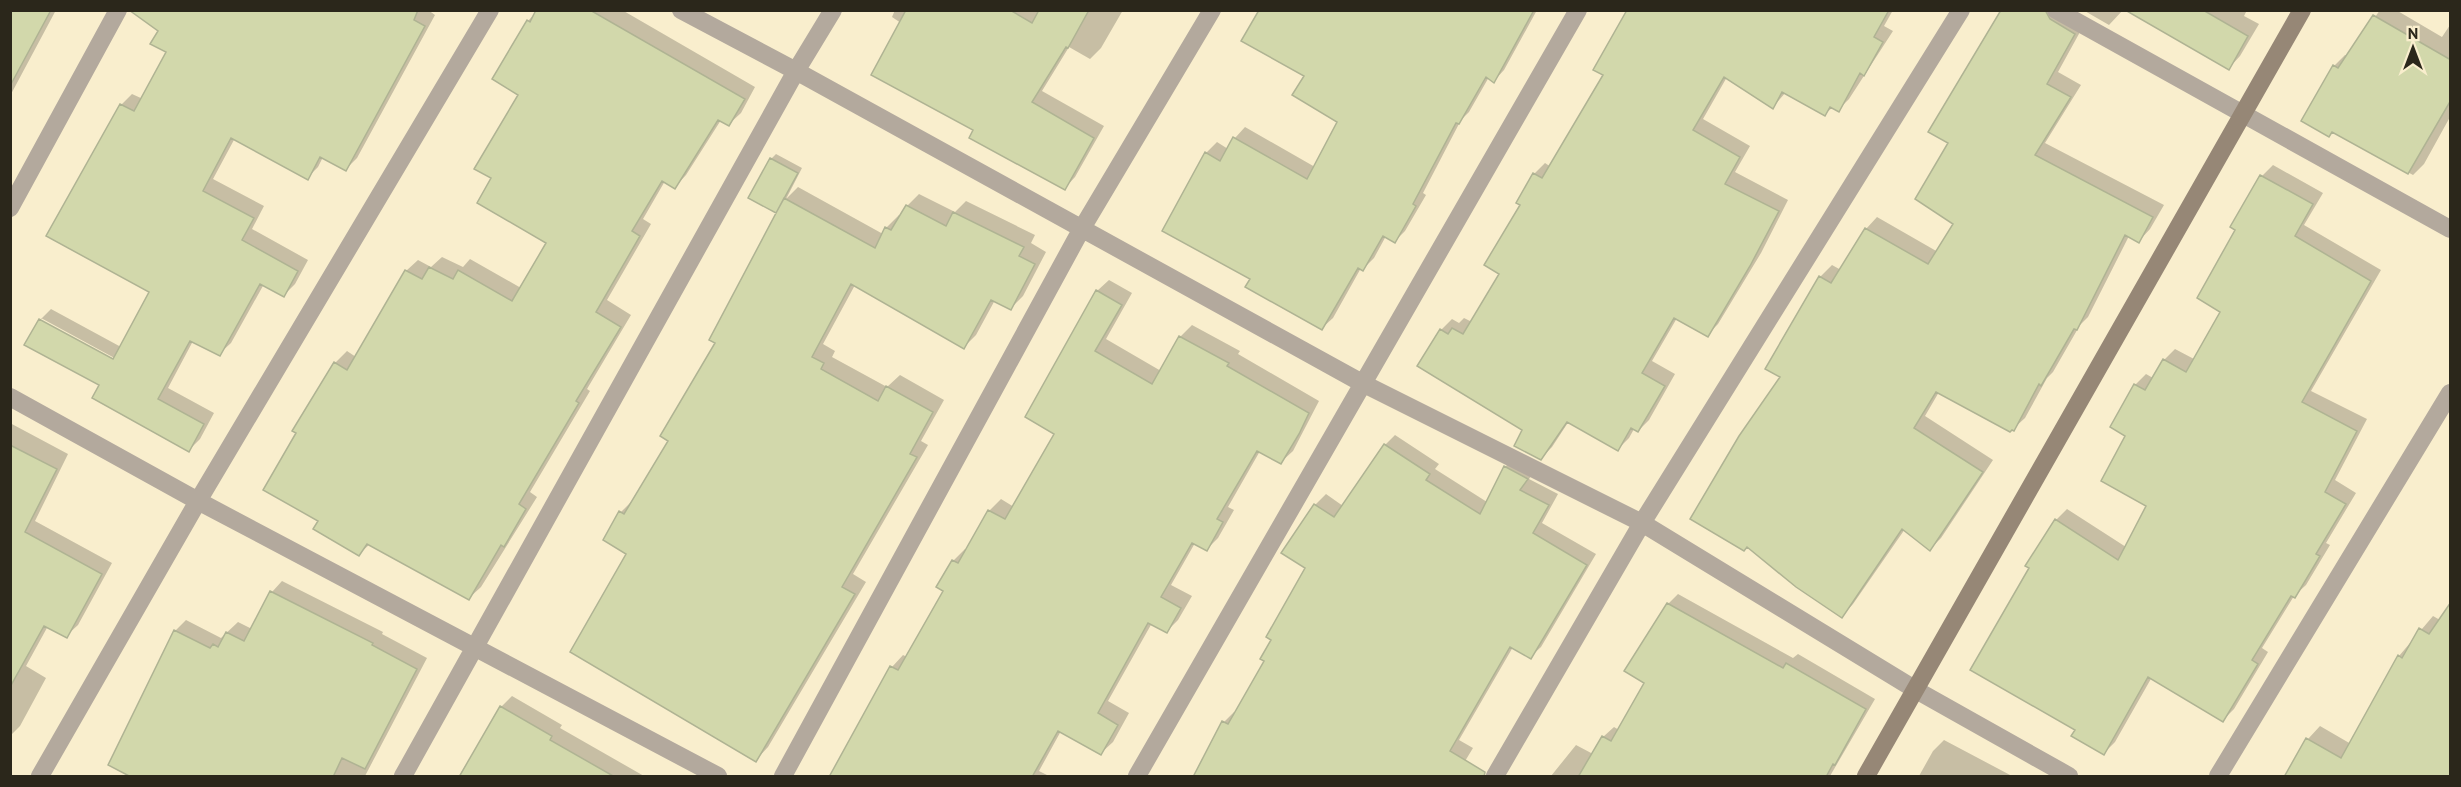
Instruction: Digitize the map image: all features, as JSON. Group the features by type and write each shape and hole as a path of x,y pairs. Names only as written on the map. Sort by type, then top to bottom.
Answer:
{"main road":[{"path":"1866,777 2302,10"}],"street":[{"path":"10,208 118,10"},
{"path":"40,777 198,501 490,10"},
{"path":"681,10 1362,383 1642,523 1916,690 2069,777"},
{"path":"403,777 796,71 833,10"},
{"path":"783,777 1081,230 1212,10"},
{"path":"1137,777 1578,10"},
{"path":"1495,777 1642,523 1961,10"},
{"path":"2056,10 2451,229"},
{"path":"2218,777 2451,393"},
{"path":"10,397 198,501 718,777"}],"building":[{"path":"10,10 51,10 10,86"},
{"path":"129,10 418,10 414,20 425,26 346,171 320,157 308,180 231,138 203,191 254,218 242,240 298,271 284,297 260,284 220,356 190,341 158,399 204,424 189,452 92,398 99,385 24,345 39,319 113,359 149,292 46,236 120,104 134,111 166,52 150,44 158,31"},
{"path":"536,10 590,10 745,99 729,126 718,120 675,189 662,181 632,231 640,236 596,312 621,327 576,401 579,403 519,504 526,509 504,547 501,545 469,600 367,544 359,556 313,529 318,521 263,490 296,433 292,431 334,362 347,370 405,270 422,279 429,267 453,279 458,270 512,301 546,243 477,203 491,178 474,169 518,95 492,79 527,20 530,22"},
{"path":"906,10 1010,10 1032,23 1039,10 1089,10 1068,48 1066,47 1032,102 1094,138 1065,190 969,138 973,130 871,75"},
{"path":"1259,10 1534,10 1494,83 1486,77 1459,124 1456,123 1413,204 1416,206 1395,243 1383,236 1363,271 1358,268 1322,330 1245,287 1250,279 1162,231 1205,152 1220,161 1233,137 1307,179 1337,122 1292,95 1304,76 1241,41"},
{"path":"1627,10 1889,10 1874,37 1883,42 1864,76 1860,73 1839,112 1830,107 1825,116 1782,92 1773,109 1724,77 1693,130 1740,157 1725,184 1779,211 1708,337 1674,318 1642,373 1665,386 1638,432 1631,428 1618,451 1567,422 1541,460 1514,446 1522,430 1417,366 1440,329 1448,334 1452,328 1463,334 1499,274 1484,265 1520,205 1516,203 1533,173 1542,178 1603,75 1593,70"},
{"path":"2001,10 2045,10 2050,19 2075,34 2047,84 2071,97 2035,155 2153,217 2139,243 2125,235 2077,330 2074,329 2041,386 2039,384 2014,431 2010,432 1936,392 1914,428 1983,472 1930,551 1902,529 1842,618 1796,587 1747,547 1744,551 1690,519 1739,436 1780,377 1765,369 1819,276 1831,283 1865,228 1928,264 1953,224 1915,199 1948,143 1928,132"},
{"path":"2125,10 2203,10 2248,36 2229,70"},
{"path":"2373,15 2451,60 2451,100 2408,174 2332,132 2329,137 2301,121 2333,65 2338,68"},
{"path":"770,158 798,173 776,213 748,198"},
{"path":"2260,175 2313,204 2295,236 2371,281 2302,402 2357,431 2325,492 2346,504 2316,554 2320,556 2295,598 2291,596 2252,660 2258,664 2223,722 2148,677 2104,755 2071,736 2075,730 1970,670 2029,568 2025,566 2055,519 2118,560 2146,506 2101,481 2125,436 2110,427 2134,384 2145,390 2163,359 2186,372 2220,312 2197,298 2235,230 2230,227"},
{"path":"784,198 875,248 885,227 891,230 906,205 946,226 953,212 1024,247 1019,256 1035,264 1011,310 991,300 964,349 851,284 812,357 824,363 821,369 878,401 886,386 933,412 910,454 917,457 842,587 855,594 756,762 570,652 626,554 603,540 619,511 624,514 668,441 660,436 715,343 709,340"},
{"path":"1096,290 1122,305 1095,351 1152,384 1179,336 1229,363 1227,366 1309,413 1299,434 1281,464 1257,451 1217,519 1223,522 1207,551 1192,543 1161,597 1181,608 1167,633 1148,623 1098,713 1118,725 1101,755 1058,731 1032,777 829,777 890,666 898,670 943,591 936,587 952,560 958,563 988,510 1005,519 1054,434 1025,417"},
{"path":"1384,444 1430,474 1426,480 1480,514 1504,466 1528,479 1520,490 1549,505 1533,533 1587,565 1531,659 1510,647 1450,751 1485,772 1484,777 1193,777 1222,721 1228,724 1264,661 1260,659 1271,640 1266,637 1305,568 1281,553 1314,504 1334,517"},
{"path":"10,445 57,469 25,532 102,574 67,638 44,626 10,687"},
{"path":"270,591 373,643 372,645 417,669 365,769 342,758 333,777 131,777 108,765 174,630 210,648 213,644 218,647 226,632 244,641"},
{"path":"2451,602 2451,777 2284,777 2306,738 2341,758 2398,655 2402,658 2419,628 2429,634"},
{"path":"1667,603 1783,668 1786,663 1866,709 1826,777 1578,777 1602,736 1611,741 1644,683 1624,671"},
{"path":"500,706 552,736 550,740 615,777 459,777"}]}
